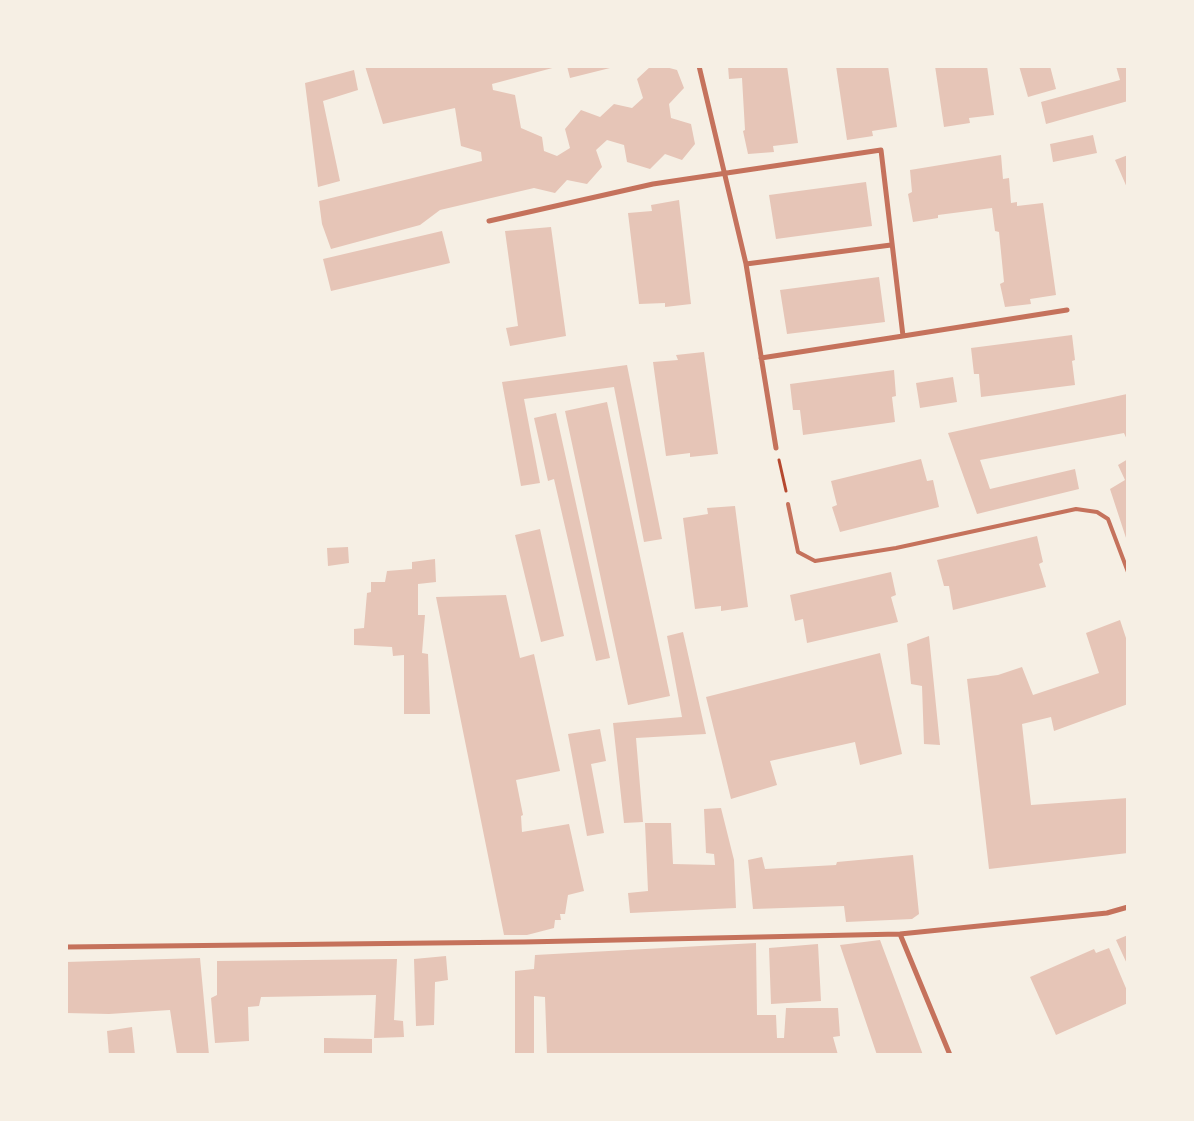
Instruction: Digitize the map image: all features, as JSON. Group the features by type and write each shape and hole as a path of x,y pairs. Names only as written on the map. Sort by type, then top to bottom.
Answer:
{"street":[{"path":"699,66 746,264 776,448"},
{"path":"489,221 653,184 725,171 881,150 903,336"},
{"path":"746,264 891,245"},
{"path":"761,358 1067,310"},
{"path":"66,947 514,943 900,934 1107,914 1128,907"},
{"path":"900,934 950,1055"}],"lane":[{"path":"788,504 798,552 815,561 896,548 1076,509 1097,512 1108,519 1128,572"}],"path":[{"path":"776,448 788,504"}],"building":[{"path":"365,66 560,66 492,84 493,90 515,95 521,128 542,137 544,151 557,156 570,148 565,129 581,110 600,117 614,104 632,108 643,98 637,79 651,66 662,66 677,70 684,88 669,104 671,118 691,124 695,144 682,160 665,154 650,169 627,162 624,145 607,140 596,150 602,167 587,184 567,180 555,193 534,188 440,210 420,225 331,249 322,224 319,201 482,161 481,152 461,146 455,108 383,124"},
{"path":"567,66 614,66 614,67 570,78"},
{"path":"728,66 787,66 798,143 773,146 774,152 748,154 743,131 745,130 742,78 729,79"},
{"path":"836,66 888,66 897,127 872,131 873,136 847,140"},
{"path":"935,66 987,66 994,115 969,118 970,123 944,127"},
{"path":"1019,66 1050,66 1056,89 1028,97"},
{"path":"1116,66 1128,66 1128,101 1046,124 1041,102 1120,80"},
{"path":"354,70 358,90 323,101 340,181 318,187 305,83"},
{"path":"1093,135 1097,153 1053,162 1050,144"},
{"path":"1001,155 1003,179 1009,178 1011,203 1017,202 1017,206 1043,203 1056,295 1030,299 1031,304 1005,307 1000,284 1004,282 999,232 995,231 992,208 938,215 938,218 913,222 908,194 912,192 910,170"},
{"path":"1128,155 1128,190 1115,160"},
{"path":"866,182 872,226 776,239 769,195"},
{"path":"679,200 691,304 665,307 665,303 639,304 628,213 652,211 651,205"},
{"path":"551,227 566,336 510,346 506,328 518,326 505,231"},
{"path":"442,231 450,263 331,291 323,259"},
{"path":"879,277 885,322 787,334 780,290"},
{"path":"1072,335 1075,360 1072,361 1075,385 981,397 979,374 974,374 971,348"},
{"path":"704,352 718,454 690,457 690,453 666,456 653,362 678,360 676,355"},
{"path":"627,365 662,539 644,542 614,387 524,399 540,483 521,486 502,382"},
{"path":"894,370 896,396 892,397 895,422 803,435 800,410 793,410 790,384"},
{"path":"953,377 957,402 920,408 916,383"},
{"path":"1127,394 1128,442 1124,433 980,460 990,489 1075,469 1079,489 977,514 948,433"},
{"path":"607,402 670,696 628,705 565,411"},
{"path":"556,413 610,658 596,661 554,479 548,481 534,418"},
{"path":"921,459 927,481 933,480 939,507 840,532 832,507 837,505 831,481"},
{"path":"1128,459 1127,541 1110,489 1125,480 1118,465"},
{"path":"735,506 748,607 721,611 721,606 695,609 683,518 708,514 707,508"},
{"path":"540,529 564,636 541,642 515,535"},
{"path":"1037,536 1043,562 1039,564 1046,587 953,610 949,586 944,586 937,560"},
{"path":"348,547 349,563 328,566 327,548"},
{"path":"435,559 436,582 418,584 418,615 425,615 422,653 428,654 430,714 404,714 404,655 393,656 392,647 354,645 354,629 364,628 367,593 371,592 371,582 385,582 387,571 412,569 412,562"},
{"path":"891,572 896,595 891,597 898,622 807,643 803,619 795,621 790,595"},
{"path":"506,595 520,658 534,654 560,771 516,780 523,815 521,816 522,832 569,824 584,891 568,895 565,914 560,914 561,920 555,920 554,928 527,935 504,935 436,597"},
{"path":"1120,620 1128,644 1128,704 1054,731 1051,717 1022,724 1031,805 1128,798 1128,853 989,869 967,679 998,675 1022,667 1033,695 1099,673 1086,633"},
{"path":"683,632 706,734 636,738 643,822 624,823 613,723 682,717 667,636"},
{"path":"929,636 940,745 924,744 922,686 911,684 907,644"},
{"path":"880,653 902,754 860,765 855,742 770,761 777,785 731,799 706,697"},
{"path":"600,729 606,761 591,764 604,833 587,836 568,734"},
{"path":"721,808 734,860 736,908 630,913 628,893 648,891 645,823 671,823 673,864 715,865 714,854 706,853 704,809"},
{"path":"913,855 919,914 912,919 846,922 844,906 753,909 748,860 762,857 765,869 836,865 837,862"},
{"path":"1128,935 1128,966 1116,940"},
{"path":"880,940 923,1055 877,1055 840,945"},
{"path":"756,943 757,1015 776,1015 777,1038 784,1038 786,1008 838,1008 840,1036 833,1037 838,1055 547,1055 545,997 534,996 534,1055 515,1055 515,971 534,969 535,955"},
{"path":"818,944 821,1001 771,1004 769,948"},
{"path":"1109,948 1128,993 1128,1003 1056,1035 1030,977 1094,949 1096,953"},
{"path":"446,956 448,980 435,982 434,1025 416,1026 414,959"},
{"path":"200,958 209,1055 177,1055 170,1010 109,1014 66,1013 66,962"},
{"path":"397,959 394,1020 403,1021 404,1037 374,1038 376,995 261,997 259,1006 248,1007 249,1041 215,1043 211,998 217,995 217,961"},
{"path":"132,1027 135,1055 109,1055 107,1031"},
{"path":"324,1038 372,1039 372,1055 324,1055"}]}
